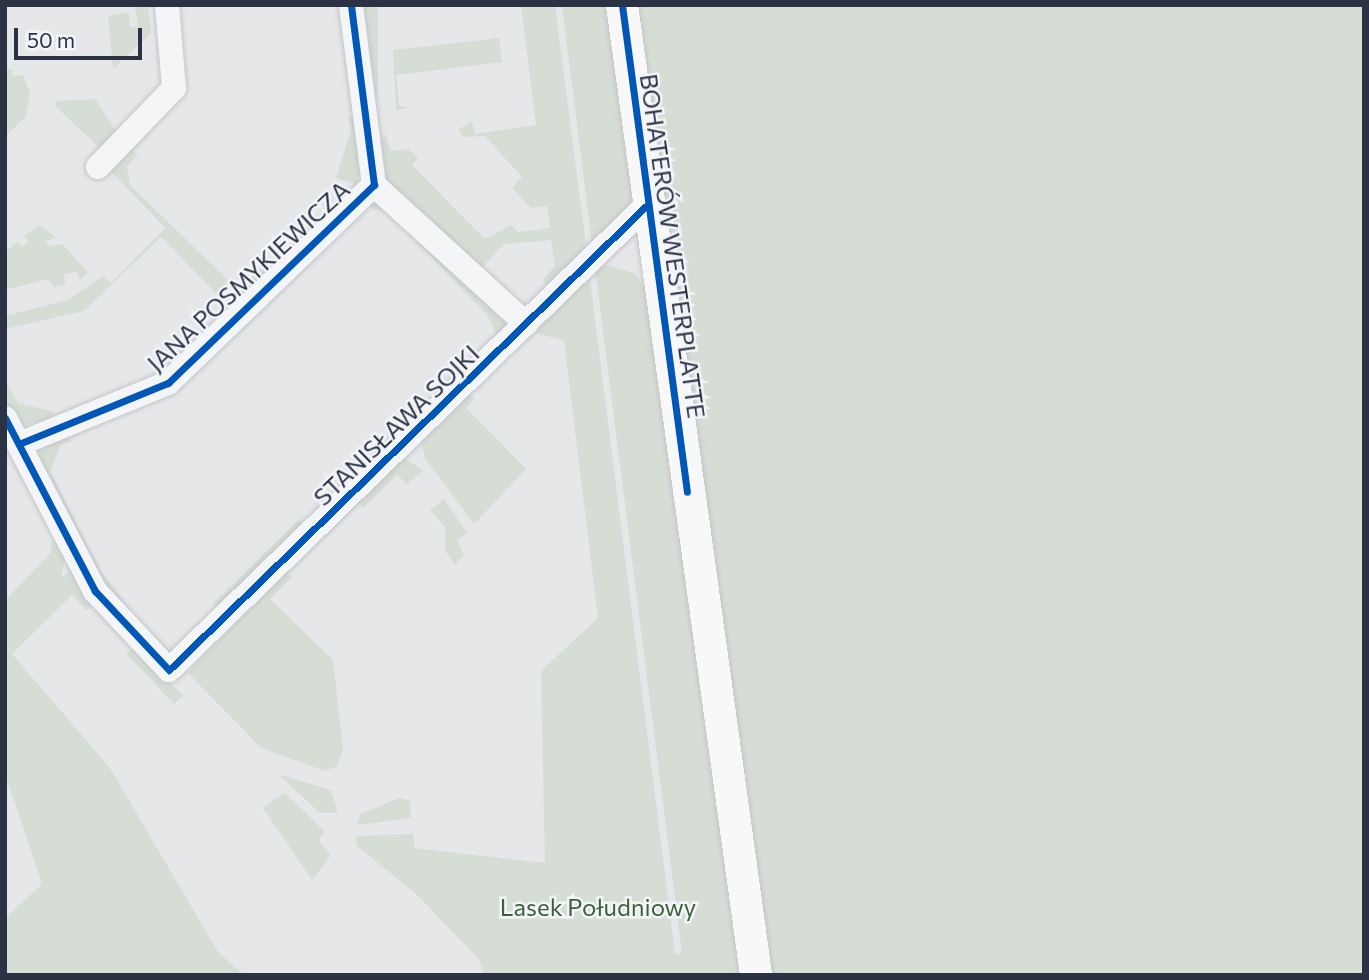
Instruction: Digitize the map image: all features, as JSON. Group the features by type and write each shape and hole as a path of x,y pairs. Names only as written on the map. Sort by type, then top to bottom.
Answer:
{"main road":[{"name":"BOHATERÓW WESTERPLATTE","path":"622,5 753,970"}],"street":[{"path":"98,167 174,88 173,46 167,5"},
{"name":"JANA POSMYKIEWICZA","path":"351,5 374,185 526,324"},
{"name":"JANA POSMYKIEWICZA","path":"19,444 168,383 374,185"},
{"name":"STANISŁAWA SOJKI","path":"19,444 95,591 169,670 648,204"},
{"path":"5,418 19,444"}],"green space":[{"path":"135,5 148,5 151,33 113,69 108,16 129,12 130,27 138,27"},
{"path":"358,5 378,5 378,99 358,99"},
{"path":"521,5 555,5 587,255 552,290 542,280 555,266 551,240 504,244 481,268 383,184 379,139 386,136 391,151 408,149 418,158 412,165 485,239 512,225 518,232 550,228 547,206 531,208 512,188 522,177 485,136 464,137 458,130 472,121 475,134 536,125"},
{"path":"562,5 613,5 636,202 593,252"},
{"path":"633,5 1364,5 1364,975 767,975"},
{"path":"499,38 502,62 396,75 399,105 409,108 396,110 393,50"},
{"path":"12,69 13,76 23,75 30,92 26,116 5,137 5,70"},
{"path":"95,99 117,133 101,149 55,106 56,101"},
{"path":"358,116 361,166 356,184 336,178 351,130 348,117"},
{"path":"129,145 137,155 127,167 130,185 231,283 245,284 266,263 272,270 225,314 219,296 161,237 84,311 5,329 5,316 68,300 103,276 111,283 165,228 111,171"},
{"path":"371,196 511,322 499,340 488,316 386,210 374,210 365,201"},
{"path":"39,225 57,238 45,241 49,246 62,244 88,272 80,280 77,271 63,275 66,284 54,287 48,279 5,290 5,253 17,242 22,247 28,241 24,236"},
{"name":"Lasek Południowy","path":"605,265 634,273 653,299 739,975 485,975 478,958 415,893 357,846 356,836 413,834 414,848 545,863 541,671 598,618 564,341 529,331 589,272 675,954 682,953 595,268"},
{"path":"5,380 18,403 51,411 54,419 21,425 5,401"},
{"path":"470,394 474,399 466,408 526,469 474,524 425,458 421,440"},
{"path":"67,430 72,441 61,445 50,471 100,570 133,613 105,590 35,455"},
{"path":"404,458 423,470 407,484 397,475 363,508 357,502"},
{"path":"444,499 467,533 457,540 464,555 455,564 445,551 445,527 430,510"},
{"path":"298,520 308,530 221,611 214,603"},
{"path":"52,541 65,558 61,578 72,570 91,606 87,611 72,595 12,654 110,768 218,952 244,975 5,975 5,918 42,884 5,774 5,600 50,554"},
{"path":"284,569 292,577 270,599 333,660 343,750 337,766 325,771 261,748 188,673"},
{"path":"135,646 183,696 174,704 126,654"},
{"path":"278,774 331,790 338,813 320,813"},
{"path":"285,793 325,832 318,840 331,855 312,880 263,808"},
{"path":"400,798 410,801 411,818 357,825 360,814"}],"cycle path":[{"path":"19,444 168,383 374,185 351,5"},
{"path":"622,5 687,492"},
{"path":"5,418 95,591 169,670 648,204"}]}
